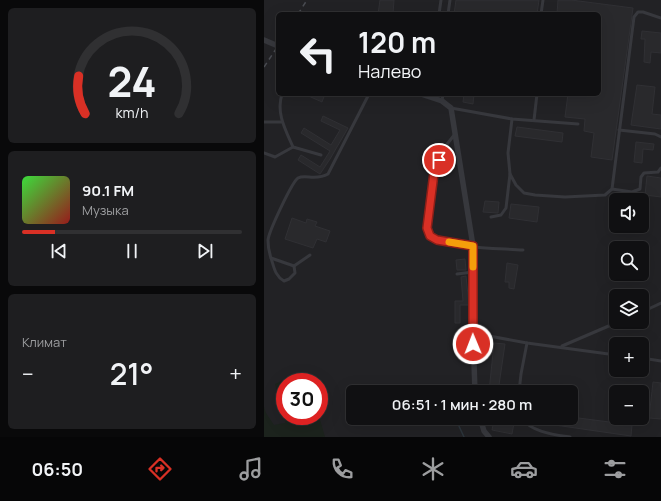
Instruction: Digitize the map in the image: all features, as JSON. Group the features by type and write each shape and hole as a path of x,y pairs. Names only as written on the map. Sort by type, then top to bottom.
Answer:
{"street":[{"path":"264,40 276,45"},
{"path":"427,96 442,101 451,108 473,246 475,385"},
{"path":"482,425 484,431 489,437"}],"lane":[{"path":"440,12 441,0"},
{"path":"448,12 450,0"},
{"path":"541,12 543,0"},
{"path":"510,174 516,185 524,193 535,195 565,197 605,195 612,189 634,17 638,12 643,12 661,18"},
{"path":"281,96 280,100 281,122 293,147"},
{"path":"294,266 295,273 289,279 284,281 280,279 275,271 268,250 268,238 288,193 297,178 302,176 322,178 328,174 368,96"},
{"path":"442,101 443,96"},
{"path":"534,120 537,96"},
{"path":"451,108 512,119 578,124"},
{"path":"491,218 501,215 506,208 510,174 508,153 512,119"},
{"path":"264,122 281,122"},
{"path":"619,130 654,134 661,137"},
{"path":"455,134 444,148 434,173 427,228 430,236 437,240 473,246 523,250"},
{"path":"264,153 275,157 293,147 321,155"},
{"path":"612,189 632,192 636,191 640,189 641,177 644,173 658,172 661,168"},
{"path":"294,266 310,255"},
{"path":"271,258 294,266"},
{"path":"457,274 473,272"},
{"path":"649,309 661,304"},
{"path":"560,347 609,326"},
{"path":"473,333 527,343 609,354"},
{"path":"520,385 527,343"},
{"path":"649,359 661,361"},
{"path":"529,425 531,428 570,437"}],"shaded area":[{"path":"264,0 661,0 661,437 264,437"},
{"path":"264,407 274,425 322,425 325,437 264,437"}],"building":[{"path":"380,0 394,0 393,12 378,12"},
{"path":"456,0 539,0 537,12 454,12"},
{"path":"558,0 571,0 633,8 612,160 591,157 594,133 584,131 585,119 565,117 568,96 601,96 601,12 557,12"},
{"path":"642,31 661,33 661,53 651,52 650,63 644,62 645,39 641,39"},
{"path":"637,85 655,87 652,114 661,115 661,129 631,125"},
{"path":"308,96 324,96 322,102"},
{"path":"464,96 474,96 473,104 463,102"},
{"path":"323,116 348,128 320,174 298,160 301,155 320,167 330,151 301,133 304,128 331,145 340,130 321,121"},
{"path":"517,127 563,133 562,142 515,136"},
{"path":"636,142 654,144 653,150 643,149 642,163 634,162"},
{"path":"647,176 661,178 661,197 649,196 649,193 645,193"},
{"path":"485,201 499,202 498,213 483,212"},
{"path":"511,204 539,207 537,222 509,218"},
{"path":"292,218 306,223 307,219 317,222 315,226 330,231 326,242 317,239 313,248 285,239"},
{"path":"465,259 466,270 457,270 456,260"},
{"path":"507,263 518,265 514,289 509,288 509,282 505,282"},
{"path":"466,276 469,305 460,305 460,323 455,323 455,301 463,301 461,277"},
{"path":"494,343 505,344 499,385 490,385"},
{"path":"653,382 661,383 661,419 649,418"},
{"path":"578,418 609,422 609,425 632,425 631,436 555,425 578,425"},
{"path":"493,425 514,425 512,434 492,430"}],"waterway":[{"path":"458,425 464,437"}],"railway":[{"path":"299,12 307,0"},
{"path":"264,67 276,49"}],"slow traffic":[{"path":"449,242 473,246 473,267"}],"route":[{"path":"439,160 434,173 427,228 430,236 437,240 473,246 473,344"}]}
